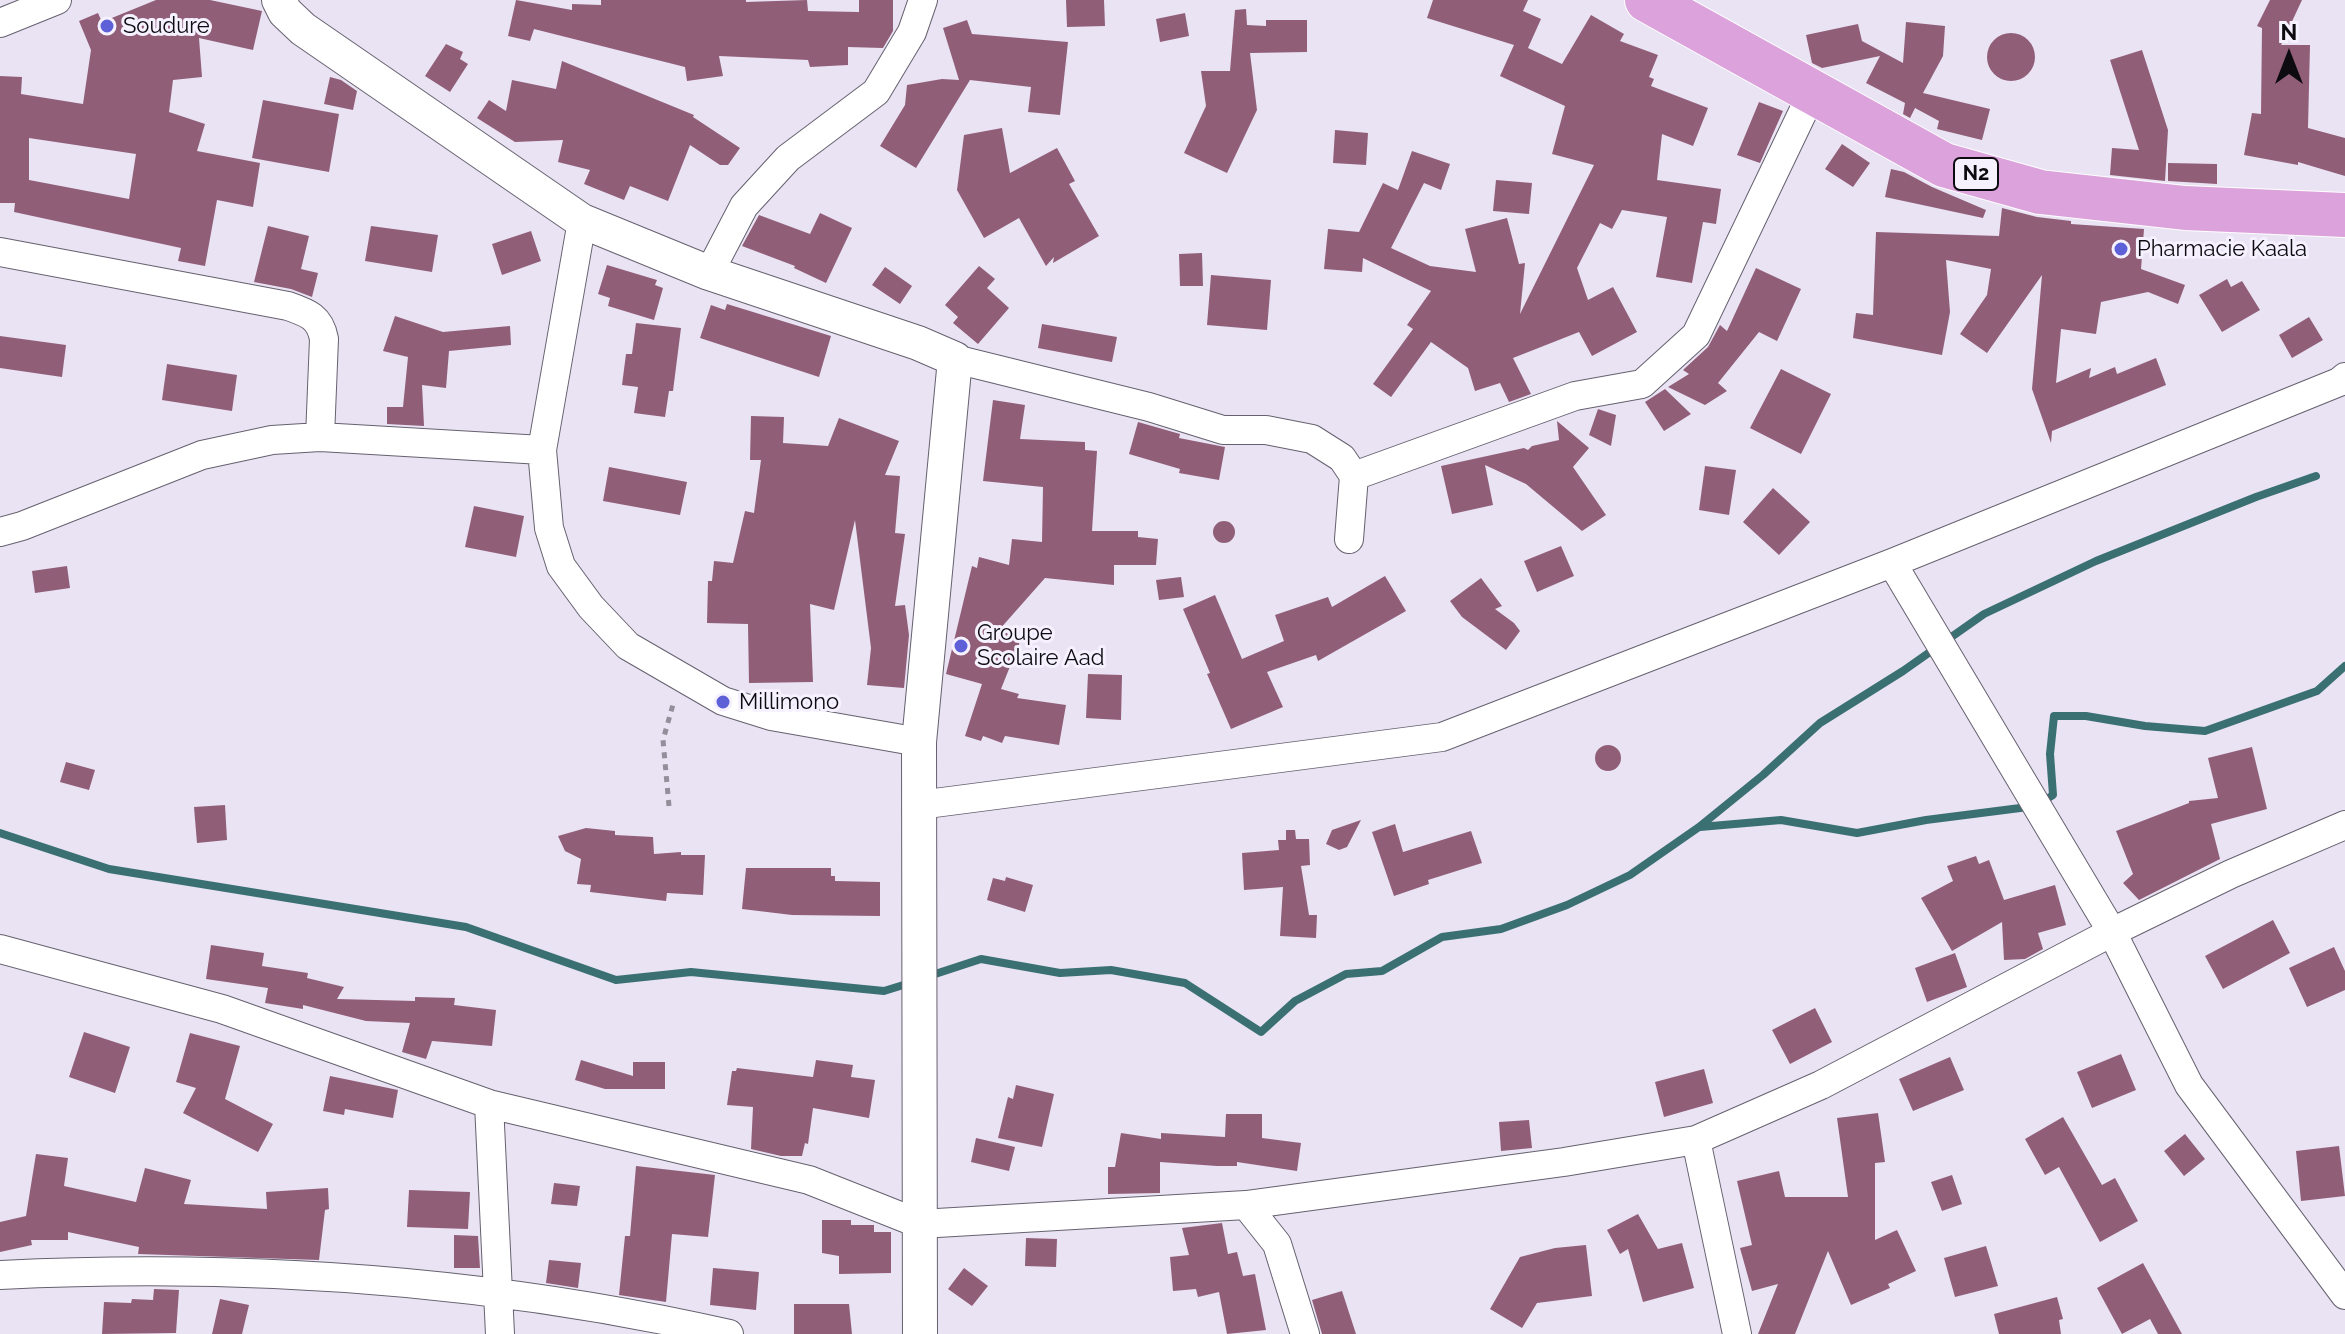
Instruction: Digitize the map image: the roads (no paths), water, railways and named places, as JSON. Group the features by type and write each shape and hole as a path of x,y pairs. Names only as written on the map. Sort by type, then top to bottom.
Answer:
{"highway":[{"name":"N2","path":"1674,6 1813,91 1944,165 2040,192 2185,208 2345,215"}],"street":[{"path":"0,23 57,0"},
{"path":"279,0 285,12 303,29 582,221 709,273 918,343 955,359 1149,407 1223,430 1266,430 1312,439 1342,458 1354,476 1349,539"},
{"path":"709,273 744,206 770,177 788,158 876,92 912,32 923,0"},
{"path":"1354,476 1575,396 1642,384 1696,335 1813,91"},
{"path":"582,221 542,450 549,528 561,566 591,607 628,646 723,701 771,716 919,742"},
{"path":"0,252 305,311 322,326 324,339 320,437"},
{"path":"920,1334 919,742 955,359"},
{"path":"919,821 1442,737 1892,563 2345,377"},
{"path":"0,532 202,455 272,440 320,437 542,450"},
{"path":"1892,563 2112,932 2189,1085 2345,1295"},
{"path":"0,949 222,1009 489,1104 809,1180 920,1224 1246,1205 1564,1162 1696,1140 1821,1085 2112,932 2231,874 2345,825"},
{"path":"489,1104 500,1334"},
{"path":"1696,1140 1737,1334"},
{"path":"1246,1205 1277,1244 1305,1334"},
{"path":"0,1275 144,1270 423,1283 637,1313 729,1334"}],"waterway":[{"path":"926,977 981,959 1060,973 1111,970 1185,983 1261,1032 1295,1001 1346,974 1382,971 1442,937 1501,929 1567,905 1630,875 1699,827 1820,723 1903,671 1984,614 2096,561 2316,476"},
{"path":"1700,827 1781,820 1857,833 1926,820 2036,806 2053,795 2050,754 2054,716 2086,716 2145,726 2205,731 2317,691 2345,666"},
{"path":"0,833 109,869 466,927 616,980 691,972 884,991 913,982"}],"place":[{"name":"Soudure","path":"107,26"},
{"name":"Pharmacie Kaala","path":"2121,249"},
{"name":"Groupe Scolaire Aad","path":"961,646"},
{"name":"Millimono","path":"723,702"}]}
